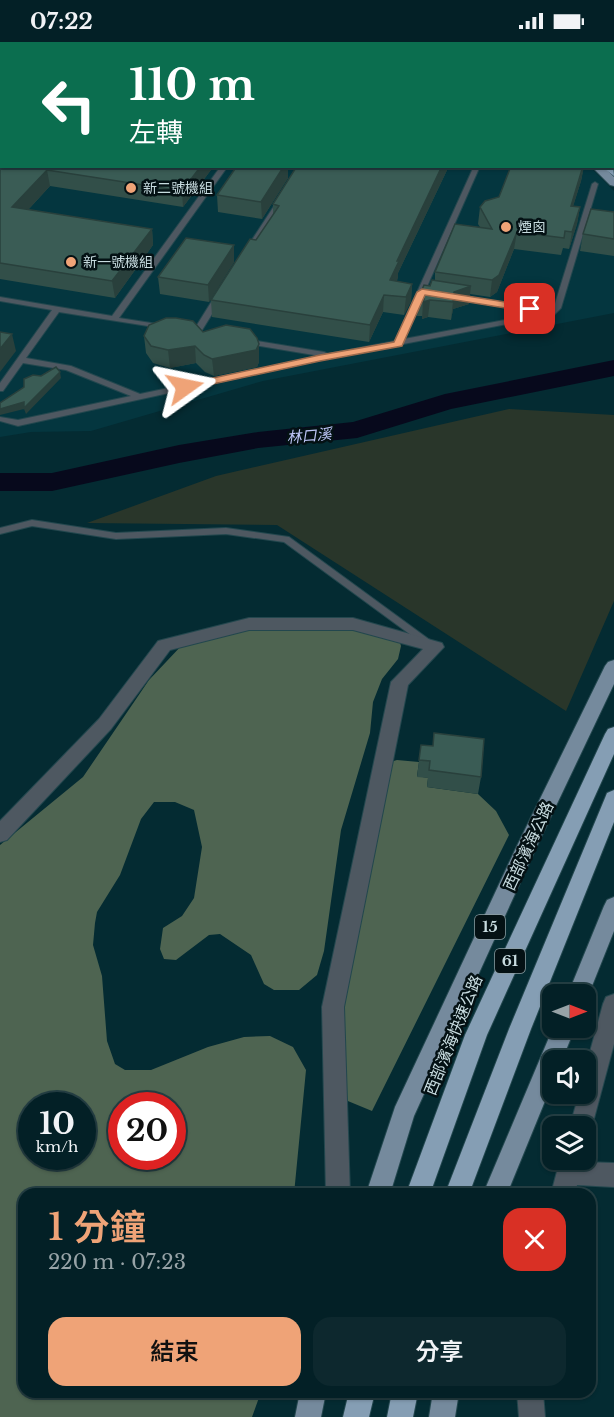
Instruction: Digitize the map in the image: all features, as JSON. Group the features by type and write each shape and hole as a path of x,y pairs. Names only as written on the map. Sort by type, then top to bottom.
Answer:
{"highway":[{"name":"西部濱海快速公路","path":"420,1188 476,1035 614,734"},
{"name":"61","path":"459,1188 520,1029 614,798"},
{"path":"356,1417 361,1398"},
{"path":"400,1417 404,1398"}],"main road":[{"path":"598,168 614,183"},
{"name":"西部濱海公路","path":"380,1188 403,1115 525,849 614,666"},
{"path":"582,984 614,906"},
{"path":"497,1188 560,1038"},
{"path":"308,1417 312,1398"},
{"path":"442,1417 445,1398"}],"street":[{"path":"0,834 105,724 164,645 249,624 353,624 436,647"},
{"path":"338,1188 333,1007 400,682 436,647"},
{"path":"584,1116 614,1004"},
{"path":"568,1175 614,1175"},
{"path":"530,1398 532,1417"}],"lane":[{"path":"114,319 224,168"},
{"path":"398,344 476,168"},
{"path":"0,419 18,423 552,312 557,308 595,184"},
{"path":"246,254 283,196"},
{"path":"422,292 433,293"},
{"path":"196,333 221,294"},
{"path":"443,295 552,312"},
{"path":"0,299 172,329"},
{"path":"0,389 57,309"},
{"path":"184,331 207,335"},
{"path":"230,338 333,356"},
{"path":"21,360 68,368 140,397"},
{"path":"0,531 32,523 116,536 226,531 286,539 436,647"}],"shaded area":[{"path":"0,168 591,168 614,191 614,313 263,381 91,431 31,432 0,437"}],"green space":[{"path":"509,409 614,415 614,601 566,711 277,525 87,523 216,476"},
{"path":"301,625 338,625 399,639 401,646 398,659 382,679 373,702 370,733 341,830 324,951 317,975 299,990 274,990 264,984 251,955 220,934 209,935 176,960 164,959 160,949 163,928 182,916 194,898 202,847 194,810 175,802 154,802 141,819 120,875 97,912 93,945 102,976 107,1041 115,1064 125,1070 151,1070 208,1047 244,1037 270,1036 293,1047 306,1070 295,1188 18,1188 18,1398 259,1398 252,1417 0,1417 0,845 83,777 149,680 183,644 228,632"},
{"path":"397,760 419,762 417,776 428,778 427,787 478,794 496,811 509,835 372,1111 343,1099 334,1035 390,762"}],"building":[{"path":"0,168 199,168 182,191 47,170 12,207 152,229 112,281 0,263"},
{"path":"236,168 283,168 261,202 217,195"},
{"path":"296,168 441,168 390,280 412,284 406,297 384,295 370,325 211,300 250,239 256,240 279,206 273,204"},
{"path":"510,168 582,168 571,206 580,207 572,232 565,231 564,238 517,232 499,275 492,280 435,272 455,224 492,229 480,207 485,201 499,197"},
{"path":"591,209 614,212 614,239 583,234"},
{"path":"186,238 234,245 208,285 158,277"},
{"path":"432,280 471,286 454,292 453,302 430,300 423,302 424,299 418,299 424,285 430,286"},
{"path":"166,318 193,321 203,332 226,325 250,329 259,344 256,350 212,359 195,346 168,350 151,346 144,336 149,325"},
{"path":"0,332 12,334 0,349"},
{"path":"56,367 60,372 24,408 24,402 0,409 0,403 24,387 24,379 33,375 41,376"},
{"path":"434,733 484,739 481,777 429,770 430,761 419,760 421,745 433,746"}],"waterway":[{"name":"林口溪","path":"0,482 52,482 179,454 258,440 357,430 445,402 614,368"}],"place":[{"name":"新二號機組","path":"131,188"},
{"name":"煙囪","path":"506,227"},
{"name":"新一號機組","path":"71,262"}],"route":[{"path":"185,387 398,344 422,292 530,309"}]}
